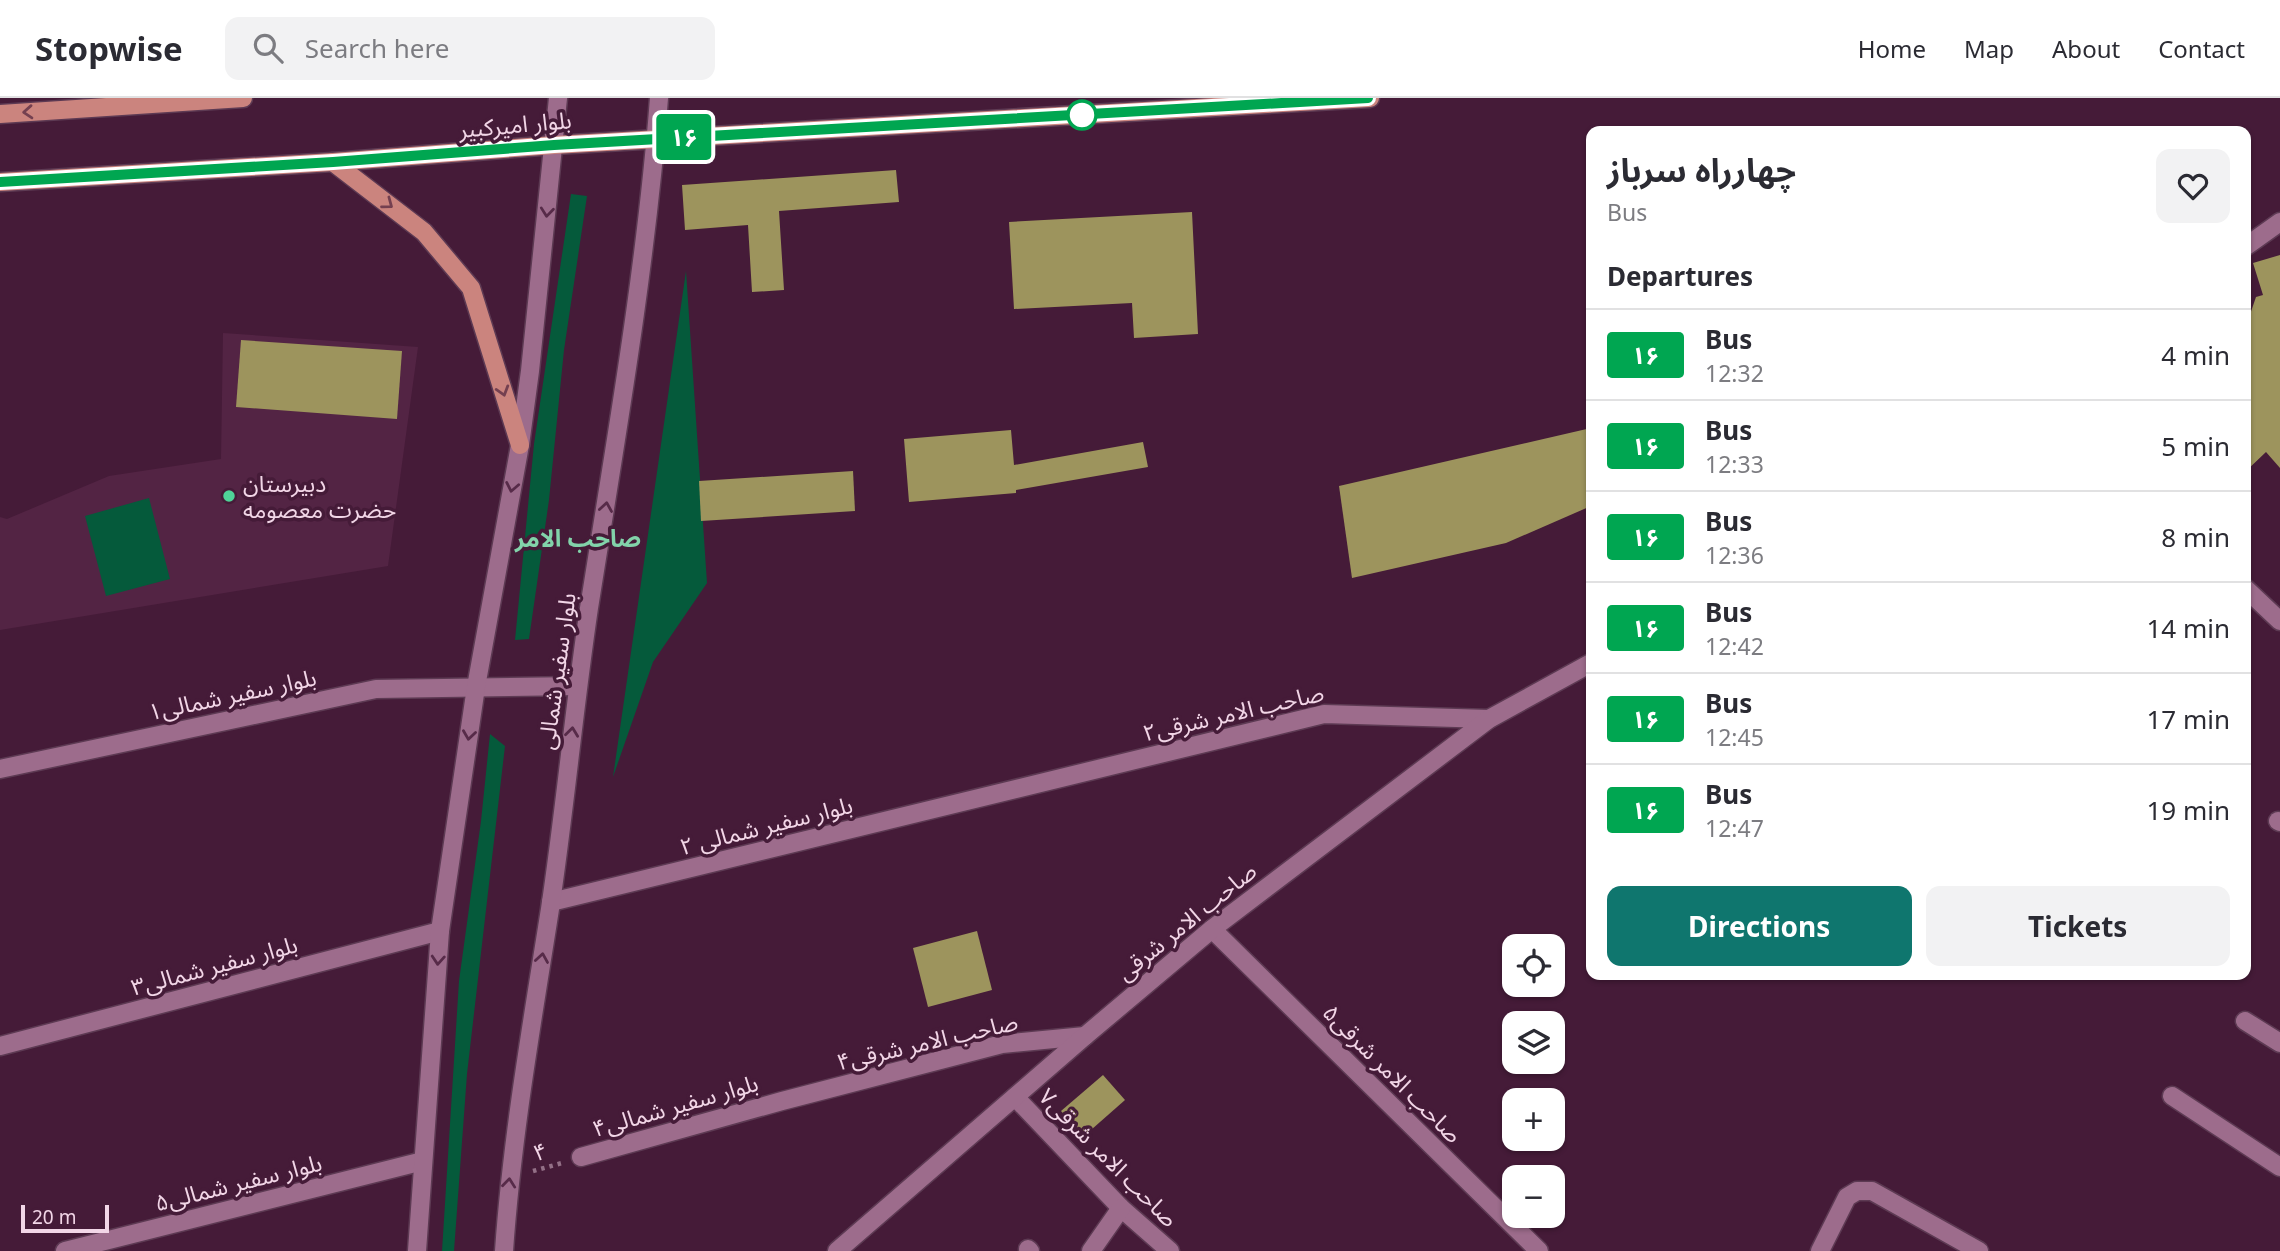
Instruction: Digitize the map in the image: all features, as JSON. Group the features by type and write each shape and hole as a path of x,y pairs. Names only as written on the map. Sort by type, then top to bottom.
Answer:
{"main road":[{"path":"0,114 243,98"},
{"name":"بلوار امیرکبیر","path":"0,182 333,162 656,138 1370,98"},
{"path":"333,162 424,232 471,288 520,445"}],"street":[{"path":"417,1251 440,931 476,687 520,445 558,98"},
{"name":"بلوار سفیر شمالی","path":"504,1251 509,1178 551,902 578,686 626,383 659,98"},
{"path":"2251,243 2280,222"},
{"path":"2251,594 2280,621"},
{"name":"صاحب الامر شرقی","path":"837,1251 1212,929 1489,719 1586,666"},
{"name":"بلوار سفیر شمالی۱","path":"0,769 376,689 578,686"},
{"name":"۲صاحب الامر شرقی","path":"993,795 1324,714 1489,719"},
{"name":"بلوار سفیر شمالی ۲","path":"551,902 993,795"},
{"name":"صاحب الامر شرقی۵","path":"1212,929 1539,1251"},
{"name":"بلوار سفیر شمالی۳","path":"0,1046 440,931"},
{"path":"2245,1021 2280,1043"},
{"name":"صاحب الامر شرقی۴","path":"782,1101 1002,1044 1085,1036"},
{"path":"2172,1096 2280,1167"},
{"name":"صاحب الامر شرقی۷","path":"1015,1097 1121,1208 1170,1251"},
{"name":"بلوار سفیر شمالی۴","path":"581,1157 782,1101"},
{"name":"بلوار سفیر شمالی۵","path":"65,1251 423,1161"},
{"path":"1820,1251 1847,1197 1857,1191 1872,1191 1979,1251"},
{"path":"1091,1251 1121,1208"}],"path":[{"name":"۴","path":"509,1178 581,1157"}],"shaded area":[{"name":"دبیرستان حضرت معصومه","path":"223,333 418,347 388,566 0,630 0,517 7,519 109,476 221,459"}],"green space":[{"path":"571,194 587,196 564,350 549,500 529,639 515,640 534,444"},
{"path":"686,271 707,583 653,662 613,777"},
{"path":"149,498 170,579 106,596 85,516"},
{"path":"490,734 505,746 467,1074 454,1251 442,1251 459,981"}],"building":[{"path":"896,170 899,202 779,211 784,290 752,292 748,225 685,230 682,185"},
{"path":"1192,212 1198,334 1134,338 1132,303 1014,309 1009,222"},
{"path":"2280,255 2280,468 2266,452 2251,466 2251,312 2256,297 2263,295 2253,263"},
{"path":"241,340 402,351 397,419 236,407"},
{"path":"1586,429 1586,508 1506,543 1352,578 1339,486"},
{"path":"1011,430 1014,465 1143,442 1148,467 1016,490 1016,493 909,502 904,439"},
{"path":"853,471 855,511 701,521 699,481"},
{"path":"977,931 992,990 928,1007 913,948"},
{"path":"1103,1075 1125,1100 1083,1137 1061,1111"}],"bus line":[{"name":"۱۶","path":"0,182 333,162 554,145 1368,98"}],"place":[{"name":"دبیرستان حضرت معصومه","path":"229,496"}],"district":[{"name":"صاحب الامر","path":"578,537"}]}
